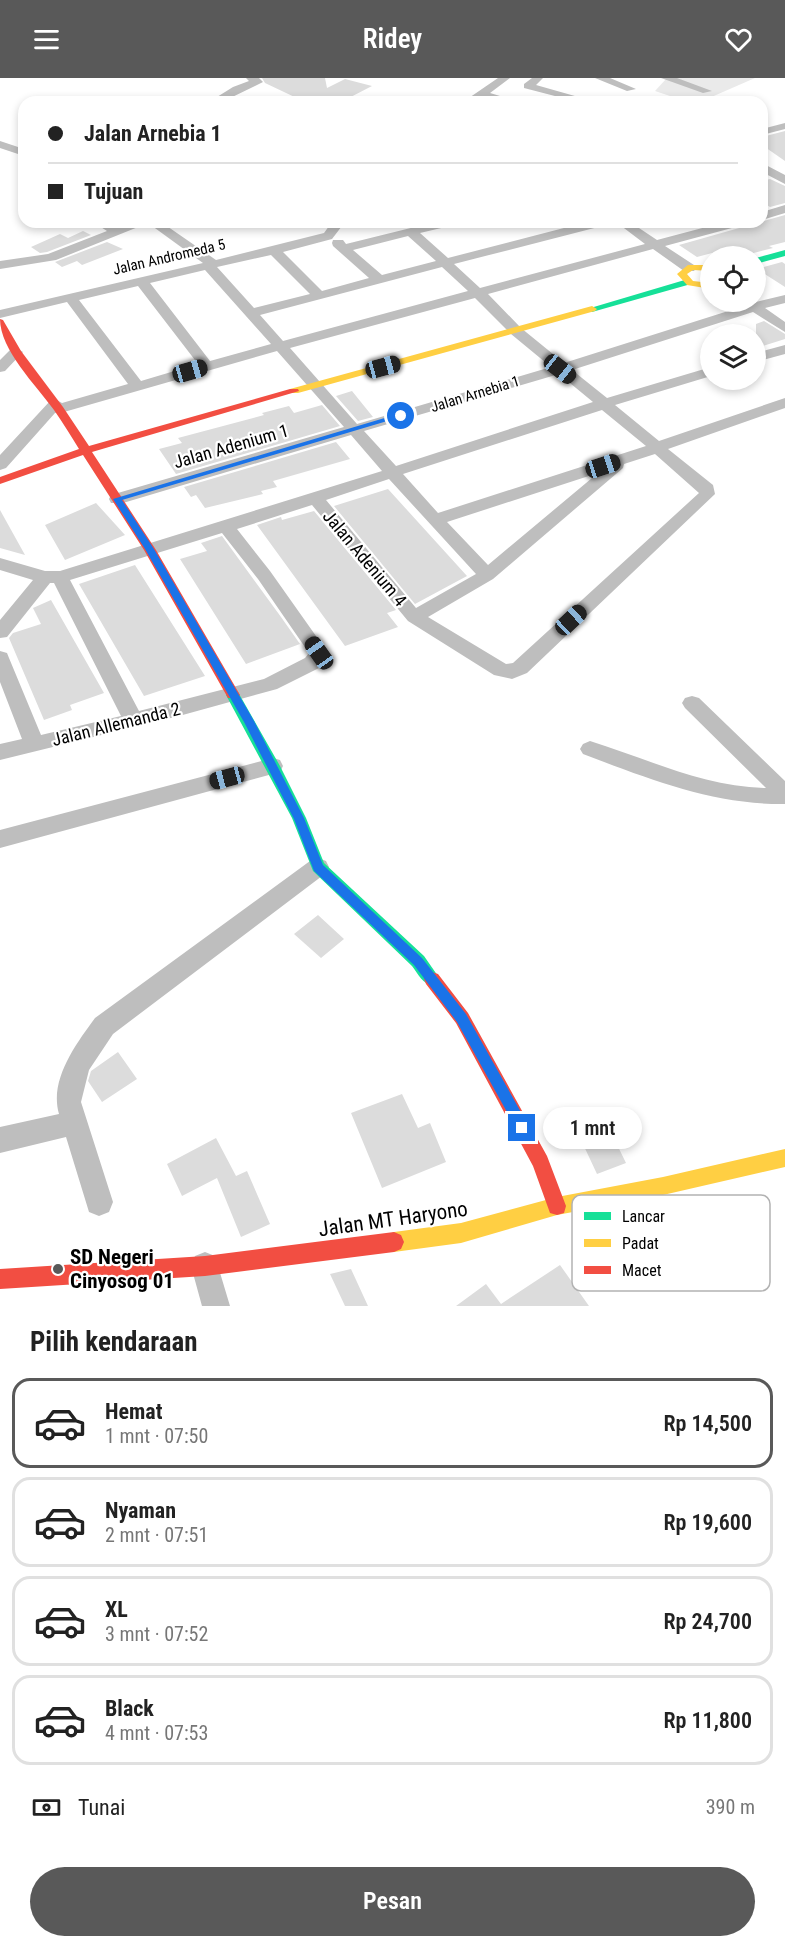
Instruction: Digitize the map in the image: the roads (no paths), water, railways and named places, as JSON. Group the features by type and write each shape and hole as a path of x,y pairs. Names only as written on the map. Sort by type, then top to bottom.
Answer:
{"street":[{"path":"225,96 258,82 251,78"},
{"path":"479,96 506,78"},
{"path":"538,78 528,86 567,96"},
{"path":"600,78 631,89"},
{"path":"666,78 707,92"},
{"path":"483,94 491,96"},
{"path":"768,130 785,126"},
{"path":"0,144 18,151"},
{"path":"768,170 785,180"},
{"path":"768,214 785,209"},
{"path":"111,228 117,231"},
{"path":"0,265 51,257 125,228"},
{"path":"161,228 211,265 391,473 487,575"},
{"path":"334,228 328,236 380,281"},
{"path":"344,248 427,228"},
{"path":"252,313 579,228"},
{"path":"631,228 656,245 688,275 700,281"},
{"path":"0,465 57,407 716,228"},
{"path":"411,232 516,331 656,447"},
{"name":"Jalan Andromeda 5","path":"0,314 274,251 328,236"},
{"path":"274,251 319,295"},
{"path":"766,258 785,253"},
{"path":"0,481 85,451 316,384 516,331 700,271"},
{"path":"141,281 207,366"},
{"path":"70,297 137,386"},
{"name":"Jalan Arnebia 1","path":"766,302 785,299"},
{"name":"Jalan Arnebia 1","path":"355,430 560,369 727,312"},
{"path":"762,312 785,328"},
{"path":"0,322 16,352 57,407 150,549 275,772 299,818 318,867 418,962 462,1018 541,1162 557,1206"},
{"path":"766,355 785,350"},
{"path":"0,368 16,352"},
{"path":"0,564 53,577 316,499 604,404 700,375"},
{"path":"434,520 624,459 785,403"},
{"name":"Jalan Adenium 1","path":"117,499 355,430"},
{"name":"Jalan Adenium 4","path":"316,499 414,617 501,670 512,672 520,668 707,494 706,489 656,447"},
{"path":"414,617 487,575 624,459"},
{"name":"Jalan Allemanda 2","path":"0,752 270,684 312,663 319,653 264,575 226,527"},
{"path":"0,632 53,577"},
{"path":"53,577 133,719"},
{"path":"0,658 34,743"},
{"path":"692,703 785,795"},
{"path":"590,748 641,768 740,795 785,795"},
{"path":"0,839 275,772"},
{"path":"99,1202 68,1102 70,1088 81,1056 104,1026 318,867"},
{"path":"0,1140 73,1123"},
{"name":"Jalan MT Haryono","path":"615,1195 785,1158"},
{"name":"Jalan MT Haryono","path":"0,1279 206,1266 461,1233 572,1203"},
{"path":"206,1266 216,1306"}],"place":[{"name":"SD Negeri Cinyosog 01","path":"58,1269"}]}
